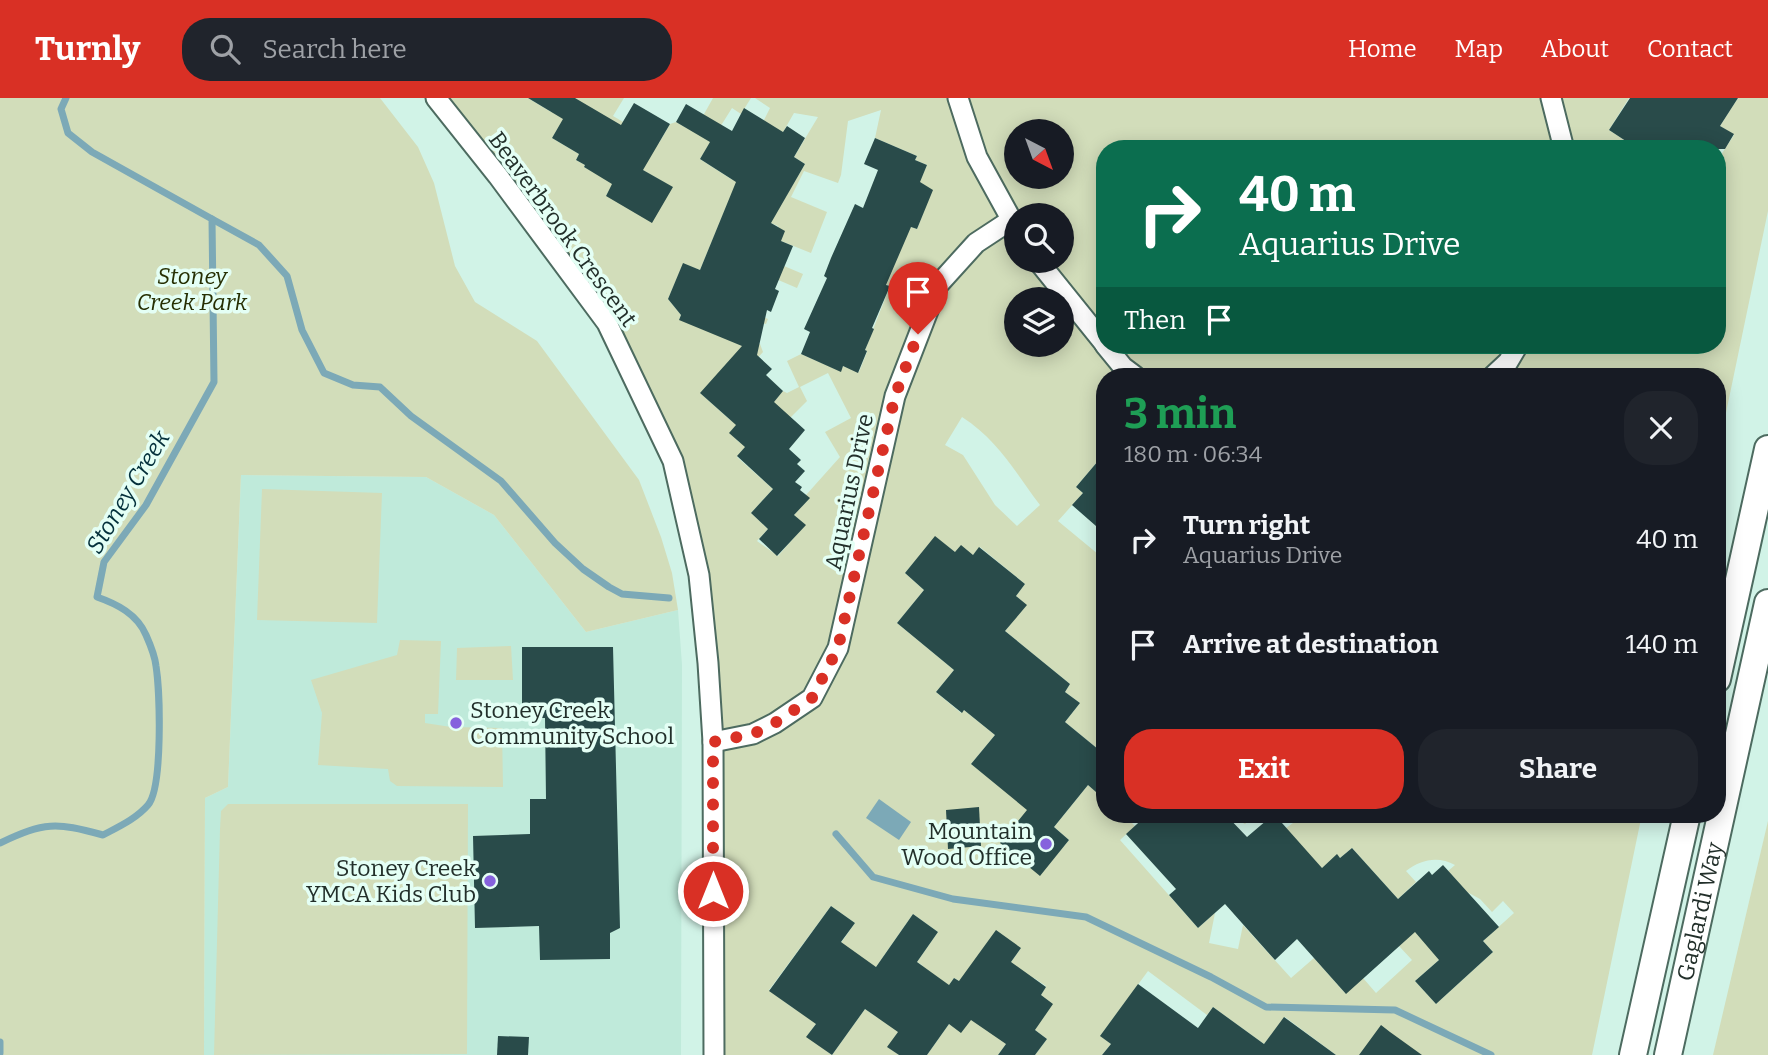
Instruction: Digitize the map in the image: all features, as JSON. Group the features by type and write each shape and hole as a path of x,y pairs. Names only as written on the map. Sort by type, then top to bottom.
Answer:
{"main road":[{"path":"1726,638 1768,449"},
{"name":"Gaglardi Way","path":"1726,793 1768,603"},
{"name":"Gaglardi Way","path":"1633,1055 1685,823"},
{"name":"Gaglardi Way","path":"1668,1055 1719,823"}],"street":[{"name":"Beaverbrook Crescent","path":"436,98 498,176 607,323 673,461 699,575 713,742 714,1055"},
{"path":"958,98 977,157 1004,206"},
{"path":"1551,98 1562,140"},
{"name":"Aquarius Drive","path":"713,742 753,734 812,698 838,648 895,396 938,285 976,243 1004,229"},
{"path":"1048,273 1096,333"},
{"path":"1113,354 1124,368"},
{"path":"1502,368 1513,354"}],"shaded area":[{"name":"Stoney Creek Community School","path":"241,475 426,477 494,515 586,632 678,610 682,665 681,1055 204,1055 205,798 228,787"}],"green space":[{"name":"Stoney Creek Park","path":"0,98 380,98 418,147 434,183 455,266 475,302 537,341 639,480 672,573 678,610 586,632 494,515 426,477 241,475 228,787 205,798 204,1055 0,1055"},
{"path":"433,98 528,98 551,112 560,98 624,98 613,116 659,143 670,124 676,122 694,132 713,98 751,98 741,114 732,108 700,159 731,179 783,201 805,164 794,157 818,117 794,113 775,146 764,120 770,108 755,98 1629,98 1609,130 1624,140 1096,140 1096,354 1726,354 1726,147 1734,135 1720,126 1738,98 1768,98 1768,211 1726,413 1726,368 1096,368 1096,463 1076,487 1083,493 1058,521 1096,552 1096,747 1065,722 1080,703 1065,692 1070,684 1005,631 1026,605 1016,596 1025,584 980,547 973,555 955,552 935,537 905,573 924,590 897,623 954,670 936,692 961,713 964,710 995,735 971,764 1028,808 1040,875 1069,840 1054,827 1088,785 1096,792 1096,823 1132,823 1135,826 1120,840 1198,928 1215,913 1209,943 1238,949 1243,925 1291,978 1314,958 1345,993 1363,978 1376,993 1412,960 1399,946 1414,925 1439,960 1415,981 1436,1004 1493,952 1483,941 1514,913 1503,901 1492,912 1480,899 1467,892 1448,871 1455,865 1443,860 1424,861 1406,871 1416,882 1398,899 1352,848 1340,858 1337,855 1298,890 1286,828 1293,823 1640,823 1592,1055 1336,1055 1285,1017 1264,1044 1213,1007 1207,1015 1148,971 1101,1035 1111,1044 1102,1055 1035,1055 1047,1039 1035,1030 1041,995 1046,986 1034,978 1023,992 1001,976 1021,948 959,981 954,978 938,1000 922,965 917,962 938,932 913,914 876,967 836,950 855,923 831,906 769,990 793,1008 824,1013 807,1036 832,1055 714,1055 711,708 673,461 607,323","holes":["881,110 875,138 917,156 915,160 927,165 919,183 932,190 917,229 911,227 873,279 890,286 859,372 843,366 840,371 801,354 787,361 799,387 787,393 783,391 768,408 783,425 807,401 800,387 828,373 851,418 825,432 840,457 806,495 809,498 794,515 805,525 778,556 757,541 768,529 751,513 773,489 737,457 747,445 739,442 730,433 738,424 700,393 744,373 763,352 760,344 739,339 743,319 766,324 768,319 746,310 762,273 797,288 803,274 765,258 679,320 681,315 668,299 683,264 700,270 727,205 778,226 781,241 811,253 827,212 791,197 804,171 838,183 848,121","561,123 672,187 606,196 614,182 584,167 585,165 576,160 579,154 552,138","962,417 996,446 1040,505 1017,526 995,505 963,455 945,445"]},
{"path":"262,489 382,493 377,623 257,620"},
{"path":"400,640 441,641 438,714 425,714 425,723 451,727 502,728 503,787 397,786 390,781 388,769 318,765 322,713 311,680 397,655"},
{"path":"511,646 513,680 456,680 457,648"},
{"path":"228,804 468,804 467,1054 214,1055 221,811"},
{"path":"1768,821 1768,1055 1713,1055"},
{"path":"897,990 916,1007 888,1047 899,1055 832,1055 865,1009 878,1018"},
{"path":"982,1004 1006,1044 998,1055 927,1055 949,1024 961,1032"}],"water":[{"path":"879,799 911,822 899,840 866,818"}],"building":[{"path":"528,98 575,98 621,125 634,103 670,124 643,170 673,187 652,223 606,196 612,184 576,160 579,154 552,138 563,119"},
{"path":"1630,98 1738,98 1720,126 1734,134 1726,147 1726,140 1624,140 1609,130"},
{"path":"686,104 732,131 744,108 783,132 787,126 805,138 794,157 805,164 771,223 785,231 781,241 793,246 775,289 779,291 771,312 767,310 757,355 772,369 766,375 783,391 774,402 805,430 789,449 801,460 797,464 805,471 795,482 810,498 794,515 806,525 777,556 759,539 768,529 751,513 773,489 737,456 745,447 729,433 736,425 700,393 742,346 679,320 681,315 668,299 683,263 700,270 736,182 700,159 710,142 676,122"},
{"path":"875,138 917,156 915,160 927,165 920,182 933,190 917,229 911,227 886,285 890,286 872,328 874,329 858,373 843,366 841,372 801,354 810,332 804,329 855,204 863,208 878,170 864,164"},
{"path":"1096,463 1096,526 1072,505 1083,493 1076,487"},
{"path":"935,536 955,552 961,545 973,555 979,547 1025,584 1016,596 1027,605 1005,631 1070,684 1065,692 1080,703 1065,722 1096,747 1096,792 1088,785 1054,827 1069,840 1040,876 1000,843 1027,810 971,764 995,735 936,692 954,670 897,623 924,590 905,573"},
{"path":"522,647 613,647 620,928 610,933 610,959 540,960 539,926 475,928 473,836 530,834 530,799 546,799 545,718 522,718"},
{"path":"979,807 981,846 948,849 946,810"},
{"path":"1138,823 1234,823 1247,837 1263,823 1282,823 1322,868 1337,854 1340,858 1352,848 1398,899 1429,871 1432,875 1443,865 1499,927 1483,941 1493,952 1436,1004 1415,981 1439,960 1415,932 1346,994 1297,939 1275,960 1225,904 1198,928 1169,895 1176,889 1126,834"},
{"path":"831,906 855,923 841,942 876,967 913,914 938,932 917,962 949,985 954,978 959,981 996,930 1021,948 1011,962 1046,987 1041,995 1053,1004 1035,1030 1047,1039 1035,1055 998,1055 1006,1044 971,1020 961,1033 949,1024 927,1055 899,1055 887,1047 898,1032 865,1009 832,1055 806,1037 816,1024 769,991"},
{"path":"1138,984 1198,1028 1213,1007 1264,1044 1284,1017 1336,1055 1102,1055 1111,1044 1100,1036"},
{"path":"1381,1025 1390,1032 1422,1055 1359,1055"},
{"path":"498,1036 529,1037 528,1055 497,1055"}],"waterway":[{"name":"Stoney Creek","path":"0,843 28,831 50,826 103,835 138,814 148,805 153,795 159,738 155,662 146,635 137,621 119,607 97,597 104,562 146,505 214,382 212,219 92,152 68,133 61,109 66,98"},
{"path":"212,219 259,245 287,276 302,330 324,373 353,385 380,387 411,416 501,481 555,543 583,569 609,587 622,594 669,598"},
{"path":"836,834 873,877 953,899 1086,917 1211,977 1266,1007 1395,1010 1491,1055"},
{"name":"Stoney Creek","path":"0,1042 0,1053"}],"place":[{"name":"Stoney Creek Community School","path":"456,723"},
{"name":"Mountain Wood Office","path":"1046,844"},
{"name":"Stoney Creek YMCA Kids Club","path":"490,881"}],"route":[{"path":"713,891 713,742 753,734 812,698 838,648 895,396 918,334"}]}
